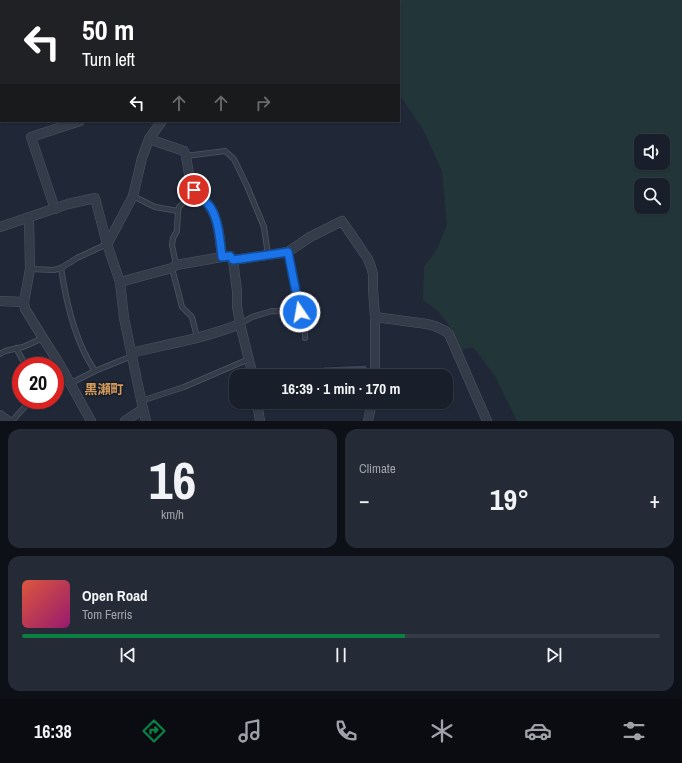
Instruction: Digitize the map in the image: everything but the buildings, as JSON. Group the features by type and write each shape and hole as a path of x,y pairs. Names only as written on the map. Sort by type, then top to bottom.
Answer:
{"street":[{"path":"55,209 31,137 77,122"},
{"path":"107,244 133,196 142,158 149,139 161,122"},
{"path":"149,139 184,151 192,186 214,214 222,257"},
{"path":"0,226 68,204 95,198 107,244 120,282 124,318 146,421"},
{"path":"29,217 30,269 24,302 26,309 70,380 91,421"},
{"path":"233,260 288,252 310,237 342,221 371,267 375,317 375,369"},
{"path":"120,282 174,266 230,256 233,260 240,324 251,369"},
{"path":"0,301 24,302"},
{"path":"375,317 427,324 444,329 449,334 487,421"},
{"path":"132,354 240,324"},
{"path":"124,421 142,405"},
{"path":"258,409 260,421"},
{"path":"368,421 371,409"},
{"path":"0,415 8,421"}],"lane":[{"path":"186,156 225,151 234,159 264,227 268,255"},
{"path":"197,337 192,317 182,307 174,266 172,245 173,238 177,231 179,207 186,200 199,195"},
{"path":"133,196 155,207 178,211"},
{"path":"30,269 54,270 61,268 77,258 107,244"},
{"path":"288,252 300,312 306,327 305,338"},
{"path":"61,268 75,329 89,363 95,371"},
{"path":"240,324 252,317 272,311 300,312"},
{"path":"0,354 5,351 23,347 43,338"},
{"path":"16,348 21,357"},
{"path":"64,382 95,371 132,354"},
{"path":"142,405 249,359"},
{"path":"12,421 23,409"}],"green space":[{"path":"400,0 682,0 682,421 517,421 495,376 473,347 461,350 453,331 438,311 423,300 424,267 436,251 447,225 442,171 423,129 400,95"}],"district":[{"name":"黒瀬町","path":"104,389"}],"route":[{"path":"194,190 210,207 214,214 222,257 230,256 233,260 288,252 300,312"}]}
